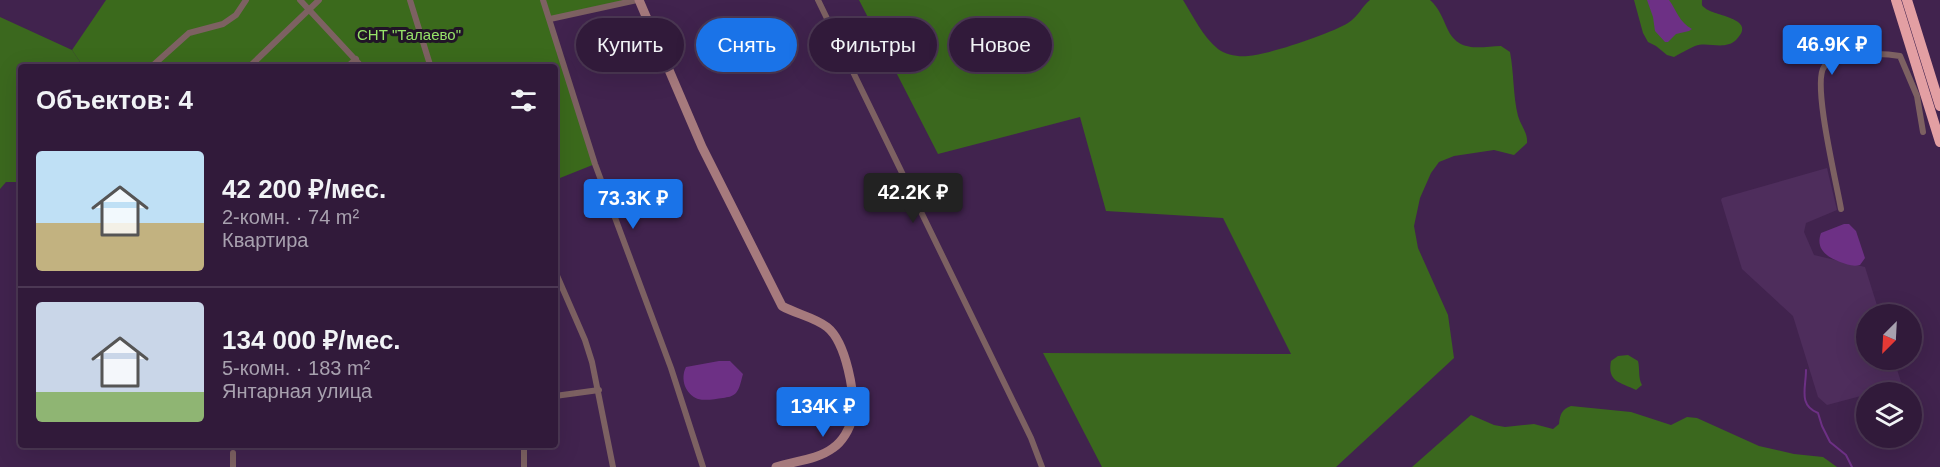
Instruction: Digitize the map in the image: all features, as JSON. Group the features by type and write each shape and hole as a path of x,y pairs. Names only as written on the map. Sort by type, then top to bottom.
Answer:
{"highway":[{"path":"1896,0 1921,95 1940,142"},
{"path":"1907,0 1940,106"}],"street":[{"path":"154,64 189,33 223,24 236,15 246,0"},
{"path":"300,0 360,64"},
{"path":"252,64 319,0"},
{"path":"410,0 430,64"},
{"path":"543,0 595,164 671,368 703,467"},
{"path":"550,19 638,0 702,147 782,306 828,328 843,355 852,388 852,419 845,435 834,448 820,455 776,467"},
{"path":"818,0 1031,438 1042,467"},
{"path":"1841,210 1821,97 1820,77 1823,68 1835,59 1851,56 1883,54 1900,56 1921,95 1923,132"},
{"path":"350,64 356,59"},
{"path":"558,278 585,339 599,390 613,467"},
{"path":"558,396 599,390"},
{"path":"524,448 524,467"},
{"path":"233,453 233,467"}],"shaded area":[{"path":"1647,0 1669,0 1681,20 1692,29 1676,34 1665,42 1655,31"},
{"path":"1827,168 1837,210 1806,223 1804,232 1814,255 1865,267 1877,304 1856,304 1856,370 1897,370 1901,382 1856,382 1856,397 1827,405 1818,397 1793,316 1742,269 1722,198"},
{"path":"1849,224 1856,231 1865,258 1860,265 1854,266 1835,260 1821,248 1821,233"},
{"path":"730,361 743,374 736,393 730,397 710,400 701,400 690,394 684,381 686,367"}],"green space":[{"name":"СНТ \"Талаево\"","path":"106,0 637,0 550,20 595,164 558,179 558,64 80,64 72,50"},
{"path":"859,0 1183,0 1208,39 1218,49 1232,55 1244,56 1284,48 1340,27 1352,20 1370,0 1430,0 1438,9 1457,42 1470,47 1501,46 1510,52 1516,108 1527,139 1527,143 1514,155 1494,150 1454,156 1439,162 1431,173 1420,198 1414,226 1418,248 1448,315 1454,358 1336,467 1102,467 1043,353 1291,354 1223,218 1106,211 1080,117 938,154 896,72 937,72 937,18 868,18"},
{"path":"1634,0 1702,0 1705,8 1738,22 1742,27 1742,33 1736,40 1726,45 1700,45 1674,57 1667,55 1648,42 1643,33"},
{"path":"0,17 72,50 80,64 18,64 18,182 6,182 0,189"},
{"path":"1628,355 1638,361 1642,385 1636,390 1620,383 1611,373 1611,361 1618,356"},
{"path":"1571,406 1631,412 1671,425 1687,417 1697,418 1759,446 1794,454 1823,457 1837,467 1412,467 1471,415 1505,427 1534,424 1553,429 1559,424 1564,410"}],"waterway":[{"path":"1806,370 1805,401 1812,410 1818,413 1830,442 1846,455 1852,467"}]}
